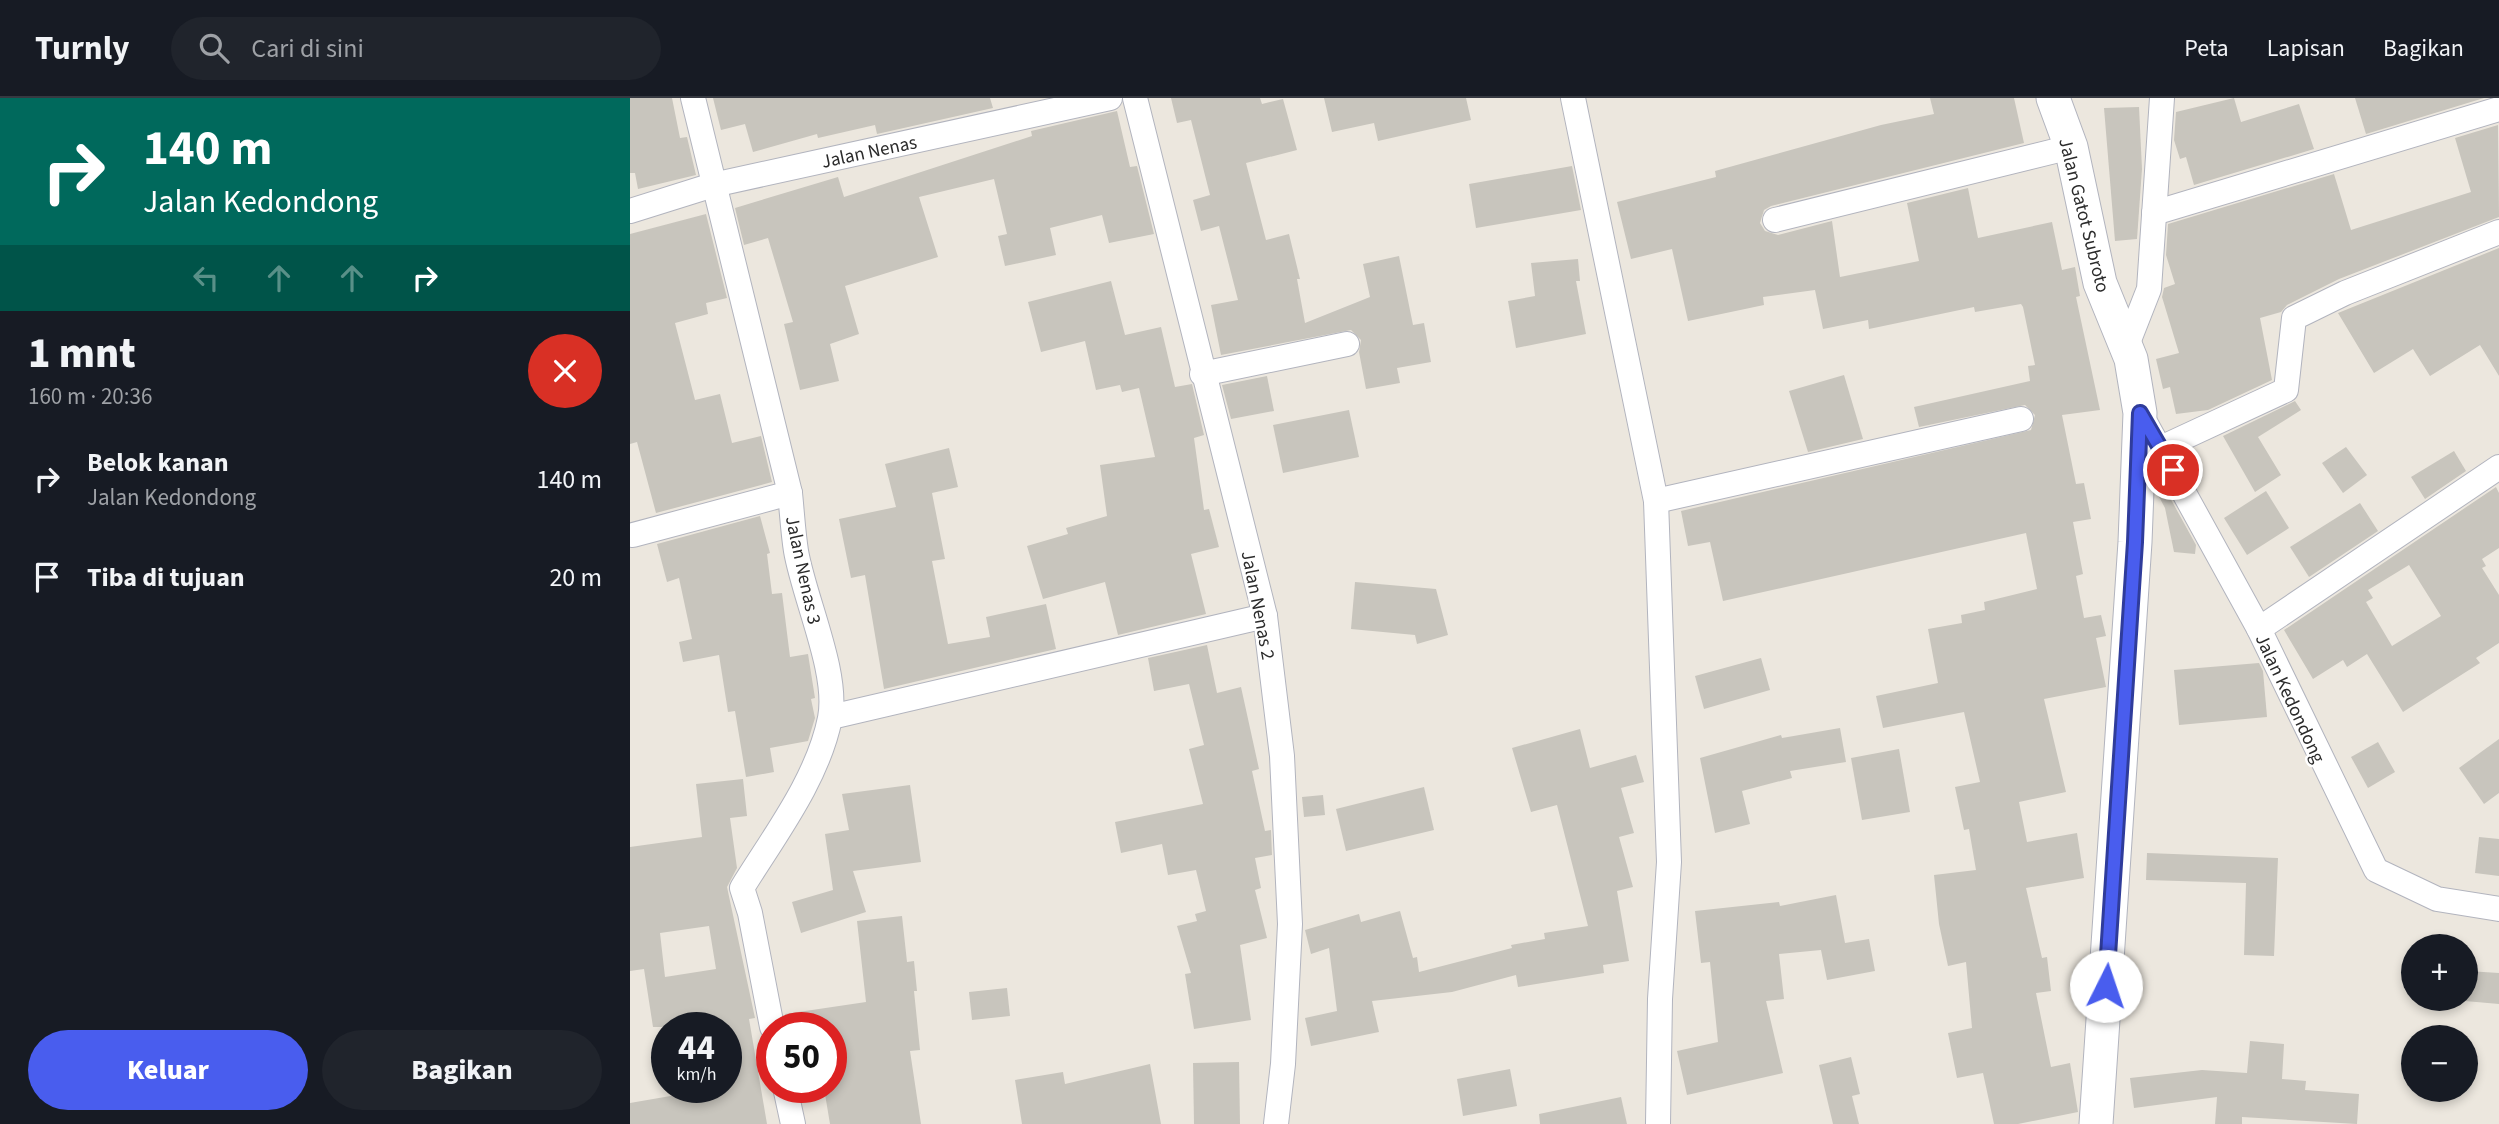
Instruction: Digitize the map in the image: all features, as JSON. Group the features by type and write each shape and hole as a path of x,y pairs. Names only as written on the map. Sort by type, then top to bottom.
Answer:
{"main road":[{"name":"Jalan Gatot Subroto","path":"2053,98 2071,147 2099,283 2127,345 2140,413 2135,542 2096,1124"}],"street":[{"name":"Jalan Nenas 3","path":"693,98 790,493 796,552 831,685 831,717 799,796 742,888 750,913 769,1012"},
{"name":"Jalan Nenas","path":"630,211 713,185 1110,98"},
{"name":"Jalan Nenas 2","path":"1135,98 1202,374 1265,616 1282,756 1290,924 1283,1064 1276,1124"},
{"path":"1573,98 1656,501 1669,862 1660,999 1658,1124"},
{"path":"2127,345 2149,289 2162,98"},
{"path":"2154,213 2499,109"},
{"path":"1775,220 2071,147"},
{"path":"2161,448 2286,390 2294,318 2345,293 2499,232"},
{"path":"1202,374 1347,344"},
{"name":"Jalan Kedondong","path":"2140,413 2259,629 2353,828 2376,870 2437,899 2499,909"},
{"path":"1656,501 2021,419"},
{"path":"2259,629 2499,467"},
{"path":"633,535 790,493"},
{"path":"831,717 1265,616"},
{"path":"788,1103 793,1124"}],"building":[{"path":"630,98 672,98 680,138 687,137 696,175 638,189 635,173 630,173"},
{"path":"713,98 990,98 993,108 877,134 875,125 818,138 817,134 753,152 745,124 721,130"},
{"path":"1171,98 1260,98 1262,104 1283,99 1297,150 1246,163 1266,240 1289,234 1300,279 1297,279 1305,323 1370,297 1363,264 1399,256 1413,325 1424,323 1431,362 1397,368 1400,383 1366,389 1359,352 1361,340 1351,330 1221,355 1211,305 1238,300 1219,226 1201,231 1193,200 1210,195 1191,120 1177,123"},
{"path":"1324,98 1466,98 1471,120 1378,141 1374,123 1332,132"},
{"path":"1930,98 2014,98 2024,143 1771,206 1764,210 1760,223 1765,231 1778,235 1832,221 1840,277 1919,261 1907,203 1968,188 1978,238 2052,222 2062,270 2075,267 2080,296 2076,297 2100,410 2062,415 2076,484 2084,483 2091,519 2073,522 2083,574 2076,576 2084,618 2101,615 2106,636 2096,638 2106,687 2044,699 2066,792 2019,802 2027,842 2077,833 2084,878 2026,888 2042,958 2047,957 2051,991 2036,993 2051,1067 2070,1063 2078,1112 2018,1124 1994,1124 1983,1073 1957,1078 1948,1033 1972,1028 1966,962 1948,966 1939,924 1934,875 1976,870 1969,829 1964,830 1955,787 1980,782 1964,712 1883,728 1876,696 1938,683 1928,629 1962,623 1961,615 1985,610 1984,602 2037,589 2026,533 1723,601 1710,542 1688,546 1681,511 2031,430 2035,415 2025,405 1919,427 1914,407 2030,381 2028,366 2035,365 2023,307 2021,304 1975,312 1974,307 1869,329 1868,320 1823,329 1815,290 1763,297 1764,305 1688,321 1672,249 1631,259 1617,202 1716,177 1715,171 1881,125 1934,114"},
{"path":"2234,98 2241,122 2299,104 2314,149 2194,185 2186,157 2180,159 2174,140 2176,112"},
{"path":"2355,98 2484,98 2366,134"},
{"path":"2139,107 2142,169 2137,239 2115,241 2104,108"},
{"path":"1117,111 1130,167 1137,166 1154,234 1109,243 1102,215 1050,228 1056,255 1005,266 998,236 1007,234 994,179 919,197 938,257 845,286 859,334 830,344 839,381 800,390 784,324 793,322 768,238 744,245 735,208 838,177 844,197 1032,136 1031,131"},
{"path":"2498,125 2499,217 2339,279 2287,305 2281,312 2260,318 2272,380 2208,410 2176,414 2170,387 2163,389 2156,359 2179,353 2162,297 2164,288 2175,284 2166,255 2168,224 2334,174 2351,230 2471,192 2455,138"},
{"path":"1572,166 1581,210 1476,228 1469,184"},
{"path":"706,214 727,298 706,303 708,314 675,323 695,400 720,394 732,443 761,436 772,482 656,513 637,442 630,444 630,234"},
{"path":"2499,248 2499,376 2480,345 2430,376 2413,349 2374,373 2338,313"},
{"path":"1578,259 1580,281 1576,281 1586,334 1516,348 1508,301 1535,296 1531,263"},
{"path":"1111,281 1125,335 1161,327 1175,387 1192,384 1204,435 1194,438 1204,510 1209,509 1219,547 1191,554 1206,614 1118,635 1105,582 1043,599 1027,546 1068,534 1066,528 1107,516 1100,465 1155,457 1139,388 1122,392 1120,385 1096,390 1085,341 1041,352 1028,302"},
{"path":"1844,375 1863,439 1808,452 1789,391"},
{"path":"1267,376 1274,411 1231,419 1222,385"},
{"path":"2295,401 2301,410 2258,437 2281,475 2255,492 2223,436"},
{"path":"1349,410 1359,457 1283,473 1273,425"},
{"path":"2346,447 2367,475 2343,493 2322,463"},
{"path":"949,448 958,487 932,493 945,559 932,561 948,644 990,637 986,617 1046,604 1056,649 884,689 865,575 851,578 839,519 896,507 885,464"},
{"path":"2454,451 2466,471 2425,499 2411,477"},
{"path":"2163,485 2196,545 2195,554 2174,552 2165,508 2156,491"},
{"path":"2496,487 2499,493 2499,548 2482,559 2486,566 2482,568 2499,595 2499,643 2476,658 2480,663 2403,712 2367,654 2347,667 2343,660 2313,679 2284,630","holes":["2409,565 2441,616 2392,646 2366,602 2373,598 2368,590"]},
{"path":"2266,491 2289,528 2247,555 2224,518"},
{"path":"2360,503 2378,531 2309,577 2290,547"},
{"path":"760,516 770,553 767,554 772,594 782,593 790,657 808,654 815,698 811,699 815,718 808,741 770,748 774,772 746,777 735,711 728,712 719,655 683,662 679,642 692,639 679,578 667,582 657,544"},
{"path":"1355,582 1436,589 1448,635 1417,644 1415,635 1351,629"},
{"path":"1207,645 1217,693 1241,687 1259,769 1252,771 1265,831 1271,830 1272,855 1255,858 1261,888 1255,890 1267,938 1240,945 1251,1020 1194,1029 1185,974 1191,973 1177,926 1197,921 1195,914 1206,911 1196,870 1168,875 1162,844 1121,853 1115,822 1203,804 1189,749 1204,745 1189,684 1154,691 1148,658"},
{"path":"1761,658 1770,690 1704,709 1695,676"},
{"path":"2259,663 2263,671 2267,717 2179,725 2174,670"},
{"path":"1840,728 1846,762 1790,771 1792,778 1742,791 1750,824 1715,833 1700,758 1781,735 1782,738"},
{"path":"1580,729 1590,768 1636,755 1644,782 1621,788 1634,833 1619,837 1633,887 1617,891 1629,961 1603,965 1604,973 1518,987 1516,975 1452,992 1372,1001 1379,1032 1311,1046 1305,1018 1337,1011 1329,948 1311,954 1305,930 1359,914 1361,922 1400,911 1413,958 1417,957 1419,972 1512,948 1511,945 1545,939 1544,933 1588,926 1557,805 1531,812 1512,748"},
{"path":"2499,739 2499,793 2484,804 2459,768"},
{"path":"2378,742 2395,772 2368,788 2351,757"},
{"path":"1899,749 1910,812 1862,820 1851,758"},
{"path":"743,779 747,816 730,818 737,868 727,887 755,1018 749,1019 756,1060 756,1103 763,1103 767,1124 630,1124 630,1103 651,1099 651,1103 742,1103 742,1012 651,1012 651,1014 644,969 630,971 630,847 702,837 696,784","holes":["709,926 716,969 665,977 660,933"]},
{"path":"910,785 921,862 853,871 866,912 801,933 792,902 833,890 825,834 849,830 842,794"},
{"path":"1424,787 1434,830 1346,851 1336,809"},
{"path":"1323,795 1325,815 1304,817 1302,797"},
{"path":"2479,837 2499,839 2499,876 2475,873"},
{"path":"2147,853 2278,858 2274,956 2244,955 2246,883 2146,880"},
{"path":"1836,895 1845,943 1869,939 1875,971 1827,980 1821,950 1779,954 1784,999 1766,1001 1783,1073 1687,1095 1677,1051 1718,1042 1710,962 1701,963 1695,911 1779,902 1780,906"},
{"path":"902,916 907,962 914,961 917,991 914,991 920,1050 910,1051 921,1124 830,1124 826,1103 847,1103 847,1012 798,1012 866,1002 857,921"},
{"path":"2478,972 2499,973 2499,1004 2478,1002"},
{"path":"1007,988 1010,1016 972,1020 969,992"},
{"path":"2250,1041 2284,1044 2282,1079 2306,1081 2305,1090 2359,1094 2357,1124 2242,1117 2242,1124 2215,1124 2217,1097 2134,1108 2130,1078 2202,1070 2247,1073"},
{"path":"1851,1057 1860,1094 1852,1096 1859,1124 1833,1124 1819,1065"},
{"path":"1239,1062 1240,1124 1194,1124 1193,1063"},
{"path":"1150,1064 1161,1124 1022,1124 1015,1080 1063,1072 1065,1084"},
{"path":"1510,1069 1517,1106 1463,1116 1457,1079"},
{"path":"1621,1097 1627,1124 1540,1124 1539,1114"}],"route":[{"path":"2106,986 2135,542 2140,413 2173,470"}]}
